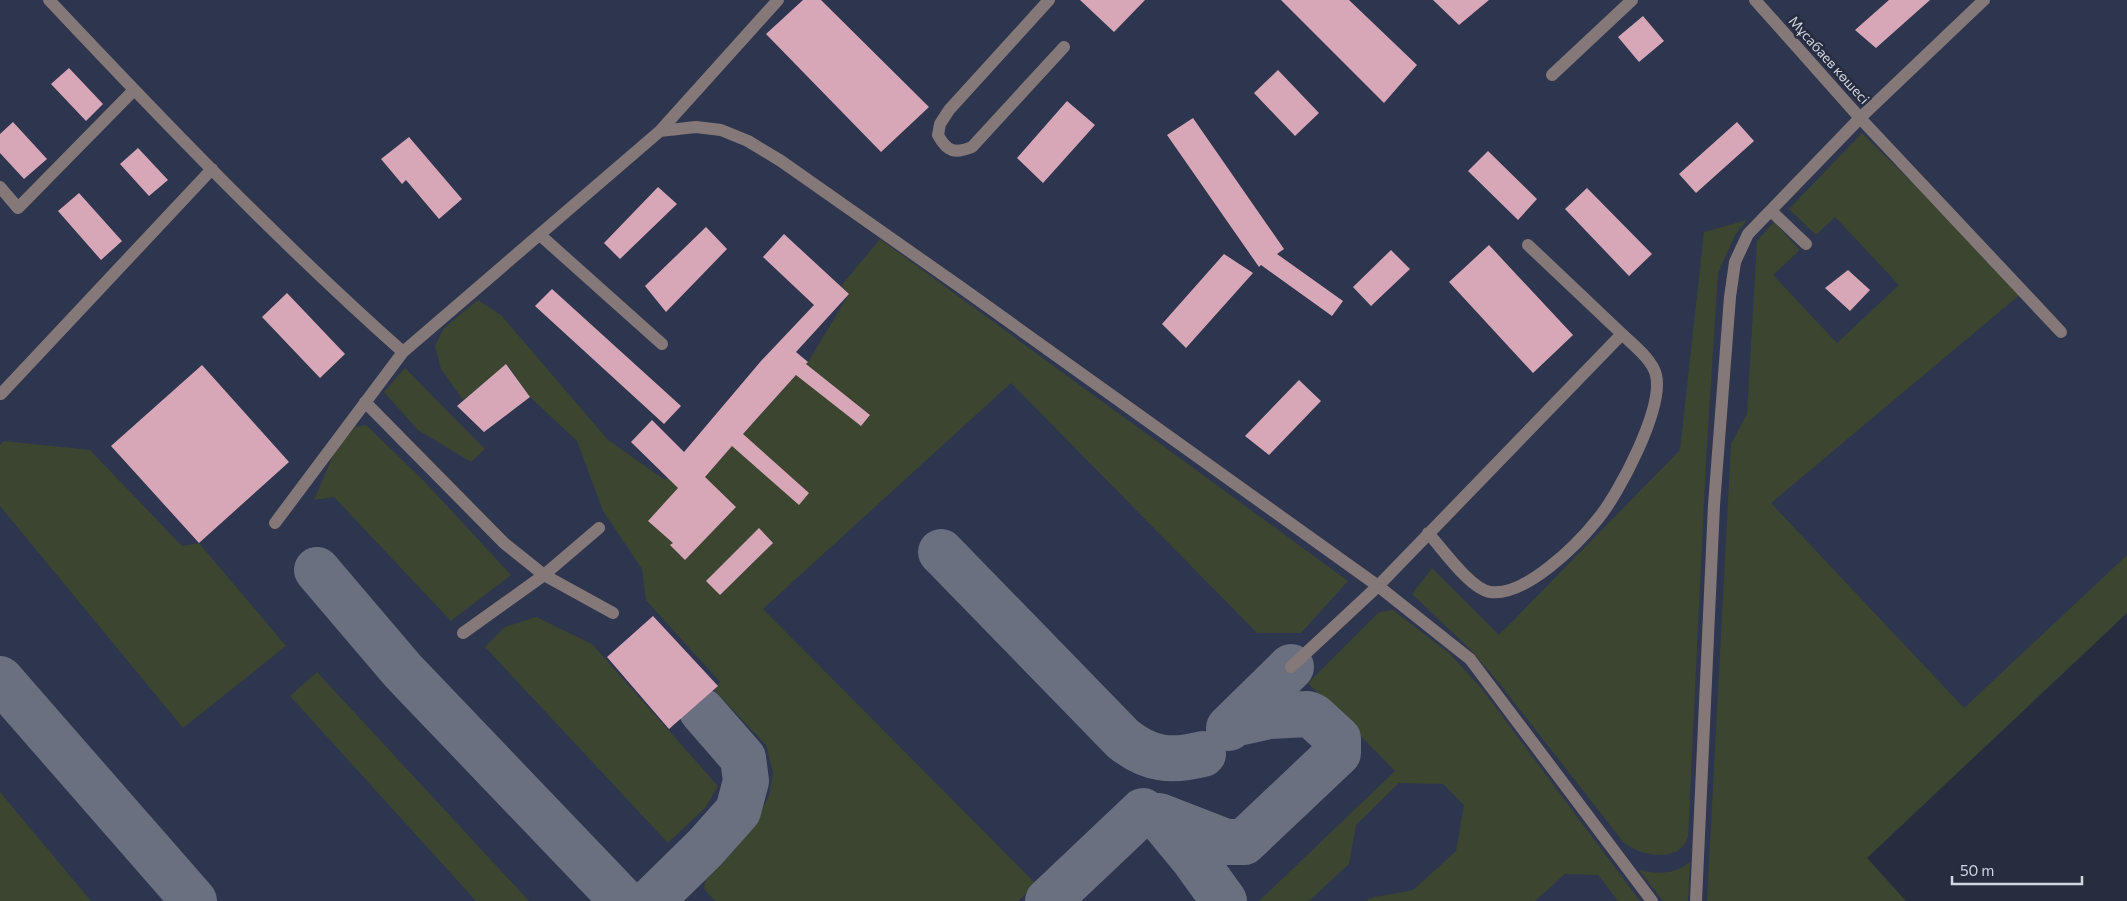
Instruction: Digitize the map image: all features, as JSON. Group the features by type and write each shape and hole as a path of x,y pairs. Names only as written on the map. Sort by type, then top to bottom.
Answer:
{"lane":[{"path":"49,0 212,169 346,301 403,352"},
{"path":"275,523 403,352 660,131 778,0"},
{"path":"1049,0 949,110 940,124 938,135 944,146 951,151 959,152 972,147 1064,47"},
{"path":"1552,75 1632,0"},
{"name":"Мұсабаев көшесі","path":"1755,0 1860,118 2061,332"},
{"path":"1696,901 1714,505 1730,297 1735,262 1748,234 1860,118 1984,0"},
{"path":"0,187 18,208 134,90"},
{"path":"660,131 696,127 721,130 748,141 781,161 1378,586 1470,659 1652,901"},
{"path":"1,394 212,169"},
{"path":"1771,211 1806,244"},
{"path":"540,235 662,344"},
{"path":"1428,533 1477,588 1491,592 1508,590 1525,584 1567,551 1598,519 1633,460 1652,417 1657,393 1656,373 1645,357 1528,245"},
{"path":"1291,667 1378,586 1622,334"},
{"path":"365,402 504,543 544,574 613,614"},
{"path":"463,633 544,574 599,528"}],"shaded area":[{"path":"0,0 2127,0 2127,613 1867,858 1906,901 0,901"}],"green space":[{"path":"1862,133 2023,292 1771,503 1964,708 2127,555 2127,613 1867,858 1906,901 1707,901 1731,444 1747,414 1757,241 1774,222 1800,250 1773,275 1837,343 1899,285 1835,217 1816,235 1789,209"},
{"path":"1747,220 1735,235 1718,273 1706,460 1688,837 1684,845 1677,851 1660,855 1650,854 1640,852 1624,843 1495,678 1468,647 1412,594 1432,568 1499,635 1680,450 1704,232"},
{"path":"880,239 1348,581 1301,633 1257,633 1011,383 763,609 1036,884 1018,901 715,901 704,889 706,873 753,824 769,796 773,773 766,745 714,690 720,682 646,600 642,569 603,511 577,441 530,397 507,364 463,400 441,369 435,346 444,328 478,300 501,315 608,440 665,480 690,458 715,465 808,362 849,294 841,286"},
{"path":"405,368 485,449 471,462 418,430 384,392"},
{"path":"366,425 424,481 511,575 451,621 334,497 314,500 335,451 355,427"},
{"path":"4,441 90,450 182,546 199,543 286,646 183,728 0,506 0,445"},
{"path":"1393,610 1449,653 1482,689 1640,901 1618,901 1598,875 1565,874 1535,901 1367,901 1370,898 1413,890 1456,851 1464,805 1443,784 1399,783 1356,825 1349,864 1309,901 1259,901 1395,771 1308,683 1379,612"},
{"path":"536,617 592,644 718,786 706,807 668,843 485,647 505,627"},
{"path":"317,672 529,901 476,901 290,696"},
{"path":"0,792 91,901 0,901"},
{"path":"1690,862 1688,901 1663,901 1639,870 1666,872 1678,869"}],"building":[{"path":"803,0 821,0 929,107 881,152 766,34"},
{"path":"1080,0 1145,0 1114,32"},
{"path":"1281,0 1349,0 1417,65 1384,103"},
{"path":"1433,0 1489,0 1459,25"},
{"path":"1889,0 1930,0 1876,48 1855,30"},
{"path":"1643,16 1664,41 1639,62 1618,37"},
{"path":"69,68 103,104 86,121 51,84"},
{"path":"1278,70 1319,113 1295,136 1254,93"},
{"path":"1067,101 1095,125 1043,183 1017,158"},
{"path":"1193,118 1284,249 1277,254 1343,301 1332,316 1261,265 1259,267 1167,135"},
{"path":"13,122 47,159 24,179 0,153 0,134"},
{"path":"1737,122 1754,141 1696,193 1679,174"},
{"path":"409,137 462,199 439,219 406,180 402,184 381,159"},
{"path":"138,148 168,180 149,196 120,164"},
{"path":"1488,151 1537,199 1518,220 1468,171"},
{"path":"658,187 677,204 620,259 604,243"},
{"path":"1587,188 1652,254 1629,276 1565,209"},
{"path":"79,193 122,241 101,260 58,211"},
{"path":"706,227 727,249 666,312 645,286"},
{"path":"784,234 849,294 796,352 808,362 806,364 870,415 861,426 796,375 743,434 809,493 799,505 732,446 705,477 736,507 685,560 670,545 673,543 648,521 678,488 631,442 652,420 684,452 761,361 814,305 763,257"},
{"path":"1489,245 1573,335 1533,373 1449,282"},
{"path":"1391,250 1410,269 1371,306 1353,287"},
{"path":"1224,254 1253,273 1186,348 1162,324"},
{"path":"1848,270 1870,290 1850,311 1825,288"},
{"path":"552,289 681,406 664,424 535,306"},
{"path":"287,293 345,354 320,378 262,317"},
{"path":"506,364 530,397 484,432 457,406"},
{"path":"202,365 289,462 199,543 111,446"},
{"path":"1299,380 1321,401 1269,455 1245,436"},
{"path":"759,528 773,543 720,595 706,581"},
{"path":"653,616 718,686 669,729 607,657"}],"taxiway":[{"path":"941,552 1123,739 1142,751 1161,757 1181,758 1203,754"},
{"path":"317,570 403,671 623,901"},
{"path":"1229,728 1291,667"},
{"path":"0,679 194,901"},
{"path":"651,901 705,848 738,811 746,781 743,758 702,711"},
{"path":"1159,816 1226,842 1244,842 1338,753 1338,739 1313,716 1308,714 1269,716 1233,724"},
{"path":"1048,901 1143,811"},
{"path":"1160,818 1193,858 1224,901"}]}
